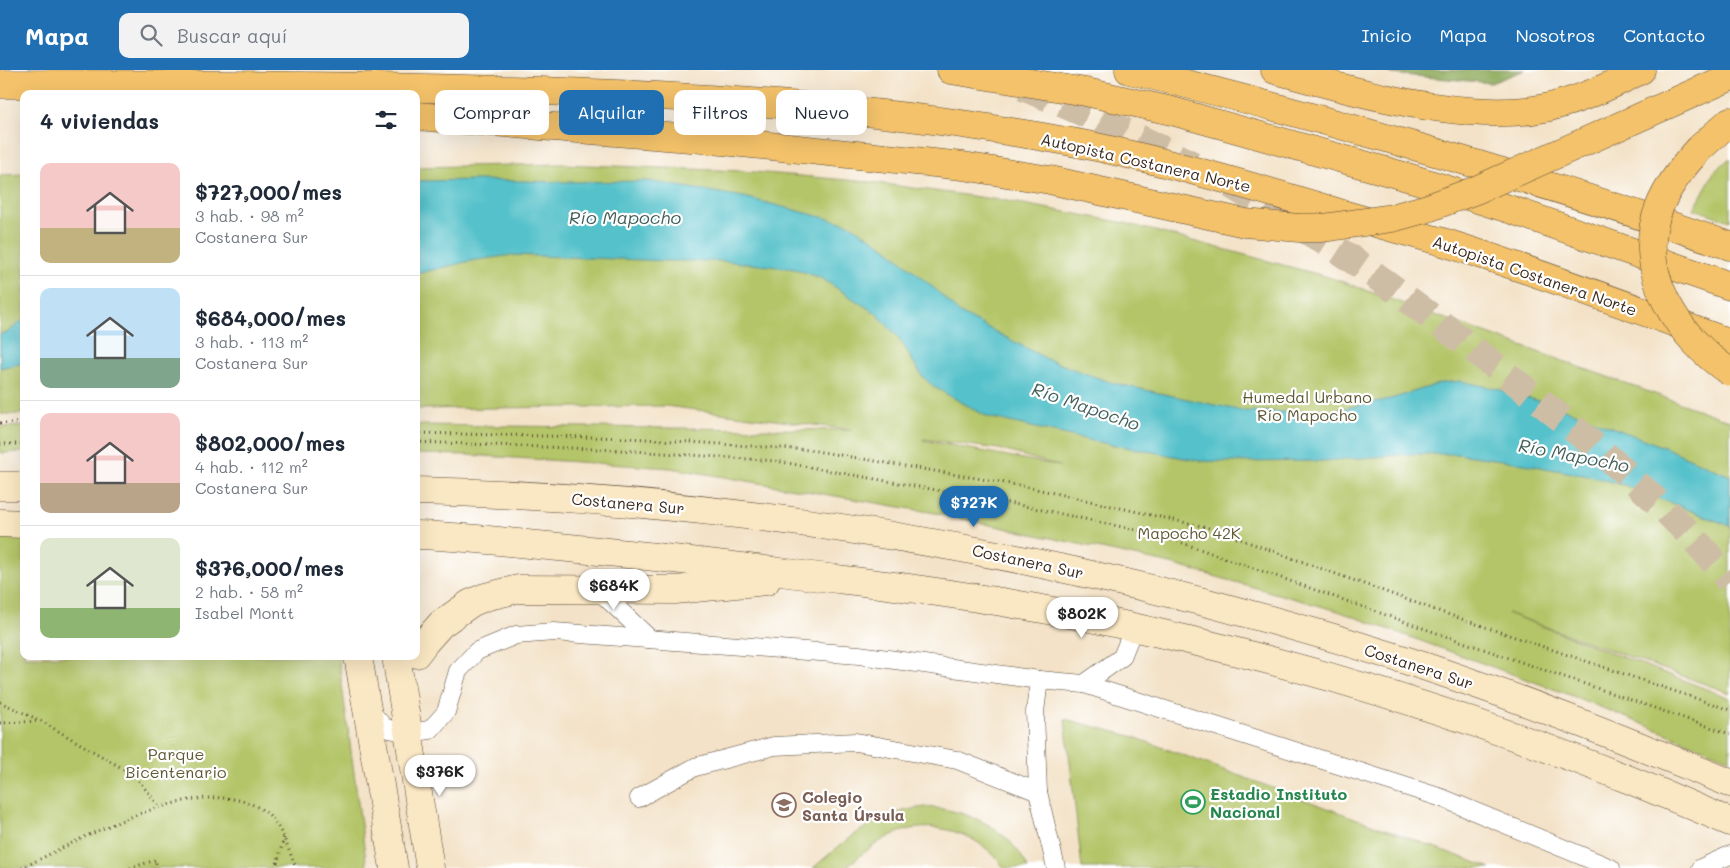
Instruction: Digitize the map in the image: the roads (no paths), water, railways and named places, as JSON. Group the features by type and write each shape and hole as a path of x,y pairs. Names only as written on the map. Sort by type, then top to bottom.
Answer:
{"highway":[{"path":"951,70 1086,92 1172,111 1414,179 1512,210 1730,286"},
{"path":"1129,70 1324,120 1513,174 1730,246"},
{"path":"1275,70 1409,104 1437,108 1521,112 1569,102 1593,93 1641,70"},
{"path":"420,116 703,139 963,166 1050,180 1245,223 1299,228 1323,228 1392,218 1428,208 1468,193 1730,77"},
{"name":"Autopista Costanera Norte","path":"0,84 193,84 504,90 734,100 882,113 1023,134 1086,145 1223,179 1446,243 1590,292 1730,343"},
{"path":"193,84 226,90"},
{"path":"1730,121 1700,148 1682,168 1658,210 1653,236 1653,258 1658,282 1677,322 1692,341 1709,357 1730,372"}],"main road":[{"path":"0,486 20,486"},
{"name":"Costanera Sur","path":"420,491 547,496 771,517 892,535 994,553 1104,577 1234,610 1408,661 1590,725 1730,782"},
{"path":"0,523 20,524"},
{"path":"420,535 448,536 630,554 920,589 1134,627 1230,649 1326,675 1420,704 1514,735 1607,770 1730,822"},
{"path":"420,648 441,624 471,603 485,596 518,589 675,590 812,576"},
{"path":"359,660 394,868"},
{"path":"397,660 430,868"},
{"path":"400,685 413,660"}],"lane":[{"path":"598,590 650,639"},
{"path":"1084,684 1122,657 1134,627"},
{"path":"367,708 385,728 408,733 430,730 446,712 458,671 477,651 516,635 554,632 859,655 1039,680 1084,684 1442,798 1611,868"},
{"path":"1039,680 1035,712 1038,792 1056,868"},
{"path":"639,798 695,767 774,746 856,742 957,760 1038,792"},
{"path":"1701,868 1730,855"}],"water":[{"name":"Río Mapocho","path":"420,181 648,181 744,197 849,224 885,247 935,289 960,313 1047,359 1113,383 1243,411 1331,411 1394,398 1441,383 1460,381 1498,389 1559,407 1664,447 1730,476 1730,526 1627,486 1594,477 1502,460 1457,454 1411,454 1324,461 1200,461 1093,441 988,417 934,387 922,376 899,338 877,314 821,278 795,269 725,261 668,261 512,255 470,261 420,273"},
{"path":"20,322 20,364 0,368 0,334 8,332"}],"tunnel":[{"path":"1023,87 1109,124 1193,165"},
{"path":"1231,185 1360,265 1420,308 1517,383 1602,452 1656,501 1682,526 1730,581"}],"place":[{"name":"Estadio Instituto Nacional","path":"1193,802"},
{"name":"Colegio Santa Úrsula","path":"784,805"}],"park label":[{"name":"Humedal Urbano Río Mapocho","path":"1307,405"},
{"name":"Mapocho 42K","path":"1189,532"},
{"name":"Parque Bicentenario","path":"176,762"}]}
